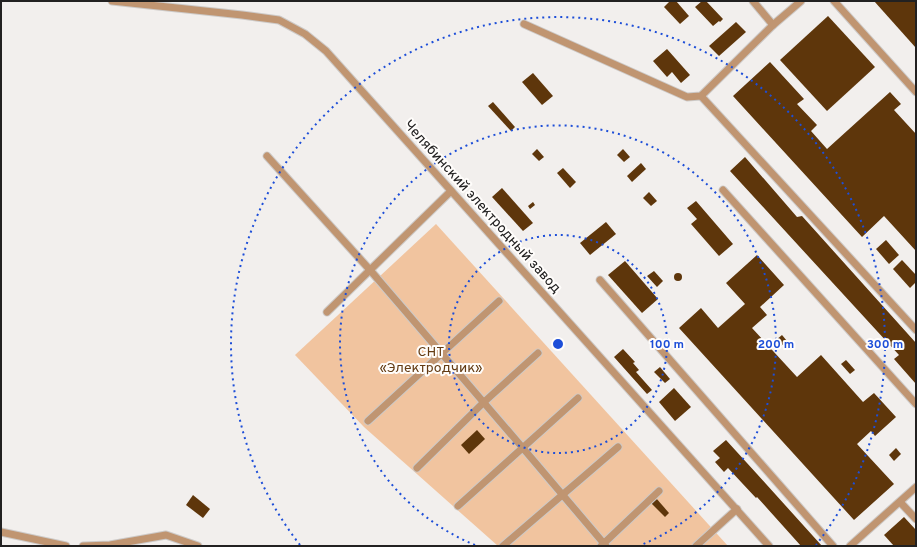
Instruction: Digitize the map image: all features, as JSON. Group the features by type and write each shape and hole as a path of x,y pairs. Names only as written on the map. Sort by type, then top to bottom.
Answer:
{"street":[{"name":"Челябинский электродный завод","path":"112,1 279,20 305,34 326,51 726,502 737,509 769,546"},
{"path":"753,1 773,25"},
{"path":"524,24 687,97 701,96 773,25 801,1"},
{"path":"834,1 916,92"},
{"path":"701,96 916,330"},
{"path":"267,156 370,270 522,447 603,545 659,491"},
{"path":"723,190 916,404"},
{"path":"327,312 451,191"},
{"path":"600,280 833,546"},
{"path":"368,421 499,301"},
{"path":"417,468 483,403 538,353"},
{"path":"458,506 578,398"},
{"path":"503,546 618,447"},
{"path":"850,546 916,487"},
{"path":"900,502 916,519"},
{"path":"696,546 737,509"},
{"path":"1,532 66,546"},
{"path":"83,546 110,545 166,535 198,546"}],"green space":[{"name":"СНТ «Электродчик»","path":"436,224 728,546 498,546 364,427 295,355"}],"building":[{"path":"670,1 676,1 689,16 680,24 664,7"},
{"path":"702,1 706,1 723,19 720,22 719,21 713,26 695,7"},
{"path":"874,1 916,1 916,48"},
{"path":"828,16 875,67 827,111 780,60"},
{"path":"736,22 746,32 719,56 709,46"},
{"path":"667,49 690,75 681,83 672,72 667,77 653,61"},
{"path":"770,62 804,99 797,104 817,125 811,131 827,149 890,92 901,104 894,110 916,134 916,251 884,216 862,237 733,96"},
{"path":"533,73 553,96 542,105 522,82"},
{"path":"493,102 515,127 511,131 488,106"},
{"path":"537,149 544,157 539,161 532,154"},
{"path":"623,149 630,157 624,162 617,155"},
{"path":"745,157 797,217 802,216 916,343 916,384 894,359 899,355 730,171"},
{"path":"641,163 646,169 632,182 627,176"},
{"path":"563,168 576,182 570,188 557,173"},
{"path":"502,188 533,223 523,231 492,197"},
{"path":"649,192 657,201 651,206 643,198"},
{"path":"696,201 733,244 719,256 691,224 697,219 687,208"},
{"path":"533,202 535,205 530,209 528,206"},
{"path":"606,222 616,234 590,255 580,243"},
{"path":"886,240 899,255 889,264 876,249"},
{"path":"757,255 784,285 760,307 767,315 752,328 797,377 821,355 863,402 874,393 896,417 875,436 871,431 857,444 894,484 854,520 679,328 701,308 718,328 745,304 726,283"},
{"path":"902,260 916,275 916,282 910,288 893,269"},
{"path":"625,261 658,299 642,313 608,275"},
{"path":"654,271 663,281 657,287 647,276"},
{"path":"678,273 681,274 681,280 678,281 675,280 674,277 675,274"},
{"path":"782,335 787,341 781,346 776,340"},
{"path":"623,349 635,362 633,363 639,370 636,372 652,390 647,394 614,357"},
{"path":"846,360 855,370 850,374 841,364"},
{"path":"660,367 670,379 665,383 654,372"},
{"path":"674,388 691,407 675,421 659,402"},
{"path":"477,430 485,439 469,454 461,445"},
{"path":"726,440 822,546 801,546 757,497 756,498 728,468 724,472 715,462 720,458 713,451"},
{"path":"896,448 901,454 894,461 889,455"},
{"path":"193,495 210,509 203,518 186,505"},
{"path":"656,498 669,513 665,517 651,503"},
{"path":"904,517 916,530 916,546 894,546 884,535"}]}
